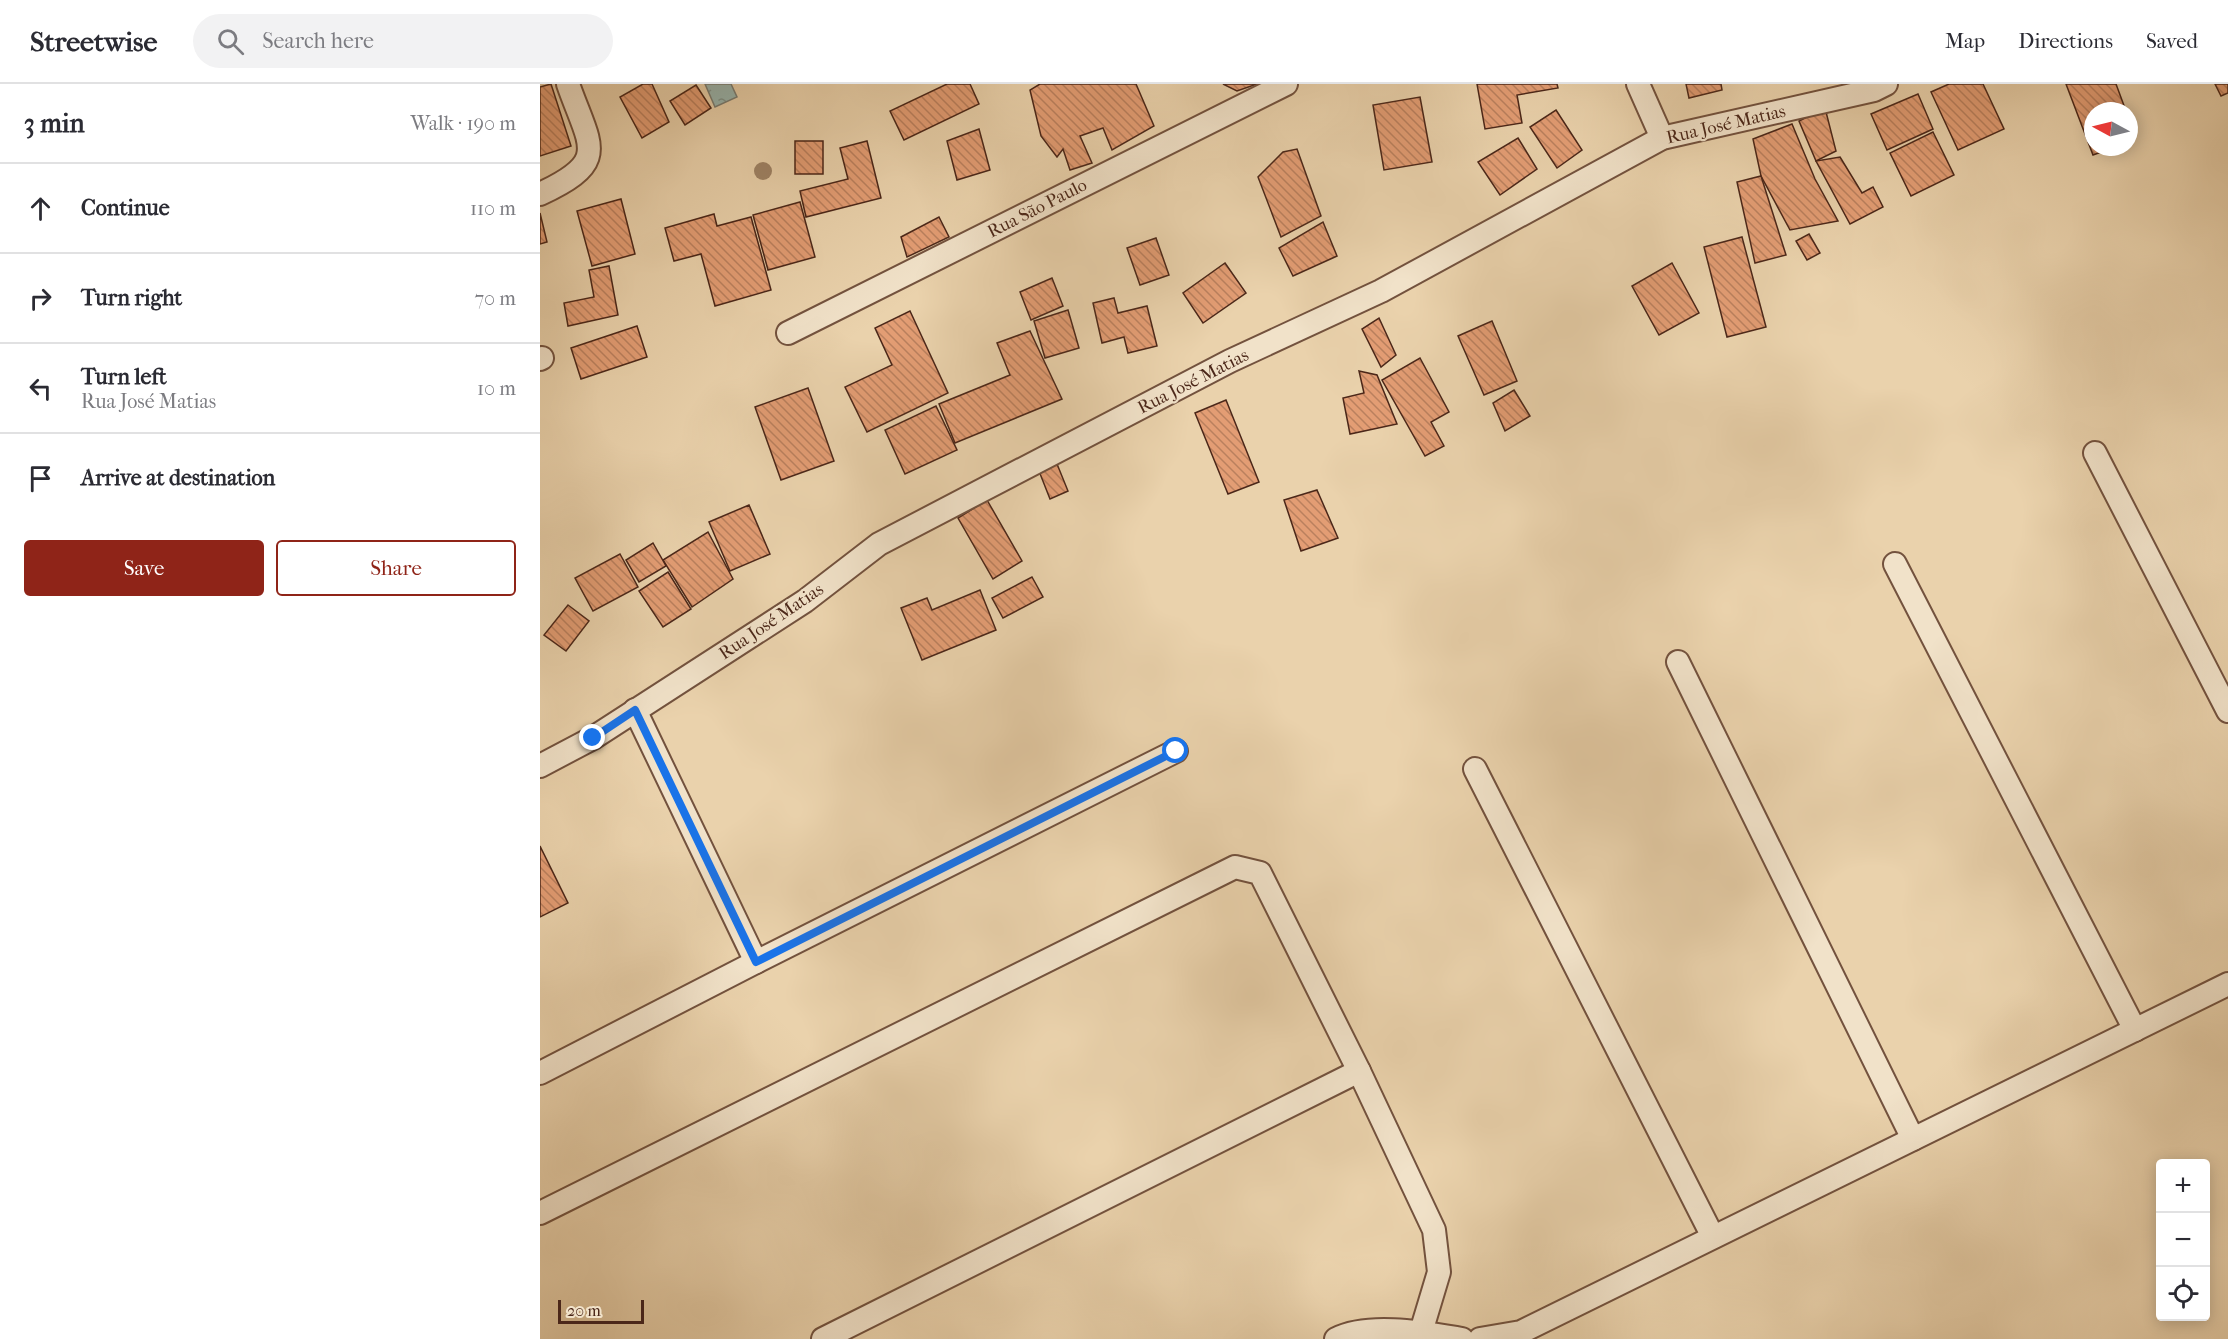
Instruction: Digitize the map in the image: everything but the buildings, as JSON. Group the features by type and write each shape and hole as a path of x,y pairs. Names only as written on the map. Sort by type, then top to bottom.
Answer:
{"street":[{"path":"540,194 570,180 587,163 590,147 568,84"},
{"name":"Rua São Paulo","path":"788,333 1286,84"},
{"path":"1638,84 1662,138"},
{"name":"Rua José Matias","path":"540,766 593,738 805,601 879,544 1230,361 1381,291 1662,138 1874,90 1886,84"},
{"path":"2095,453 2228,711"},
{"path":"1895,564 2135,1030"},
{"path":"1678,662 1913,1139"},
{"path":"635,710 756,962"},
{"path":"540,1073 1176,751"},
{"path":"1475,769 1713,1238"},
{"path":"540,1213 1235,867 1260,873 1359,1071 1434,1230 1439,1272 1421,1332"},
{"path":"1480,1339 1521,1332 2228,984"},
{"path":"824,1339 1359,1071"},
{"path":"1336,1339 1346,1334 1421,1332 1462,1339"}],"water":[{"path":"705,84 731,84 737,97 715,107"}],"route":[{"path":"593,738 635,710 756,962 1176,751"}]}
